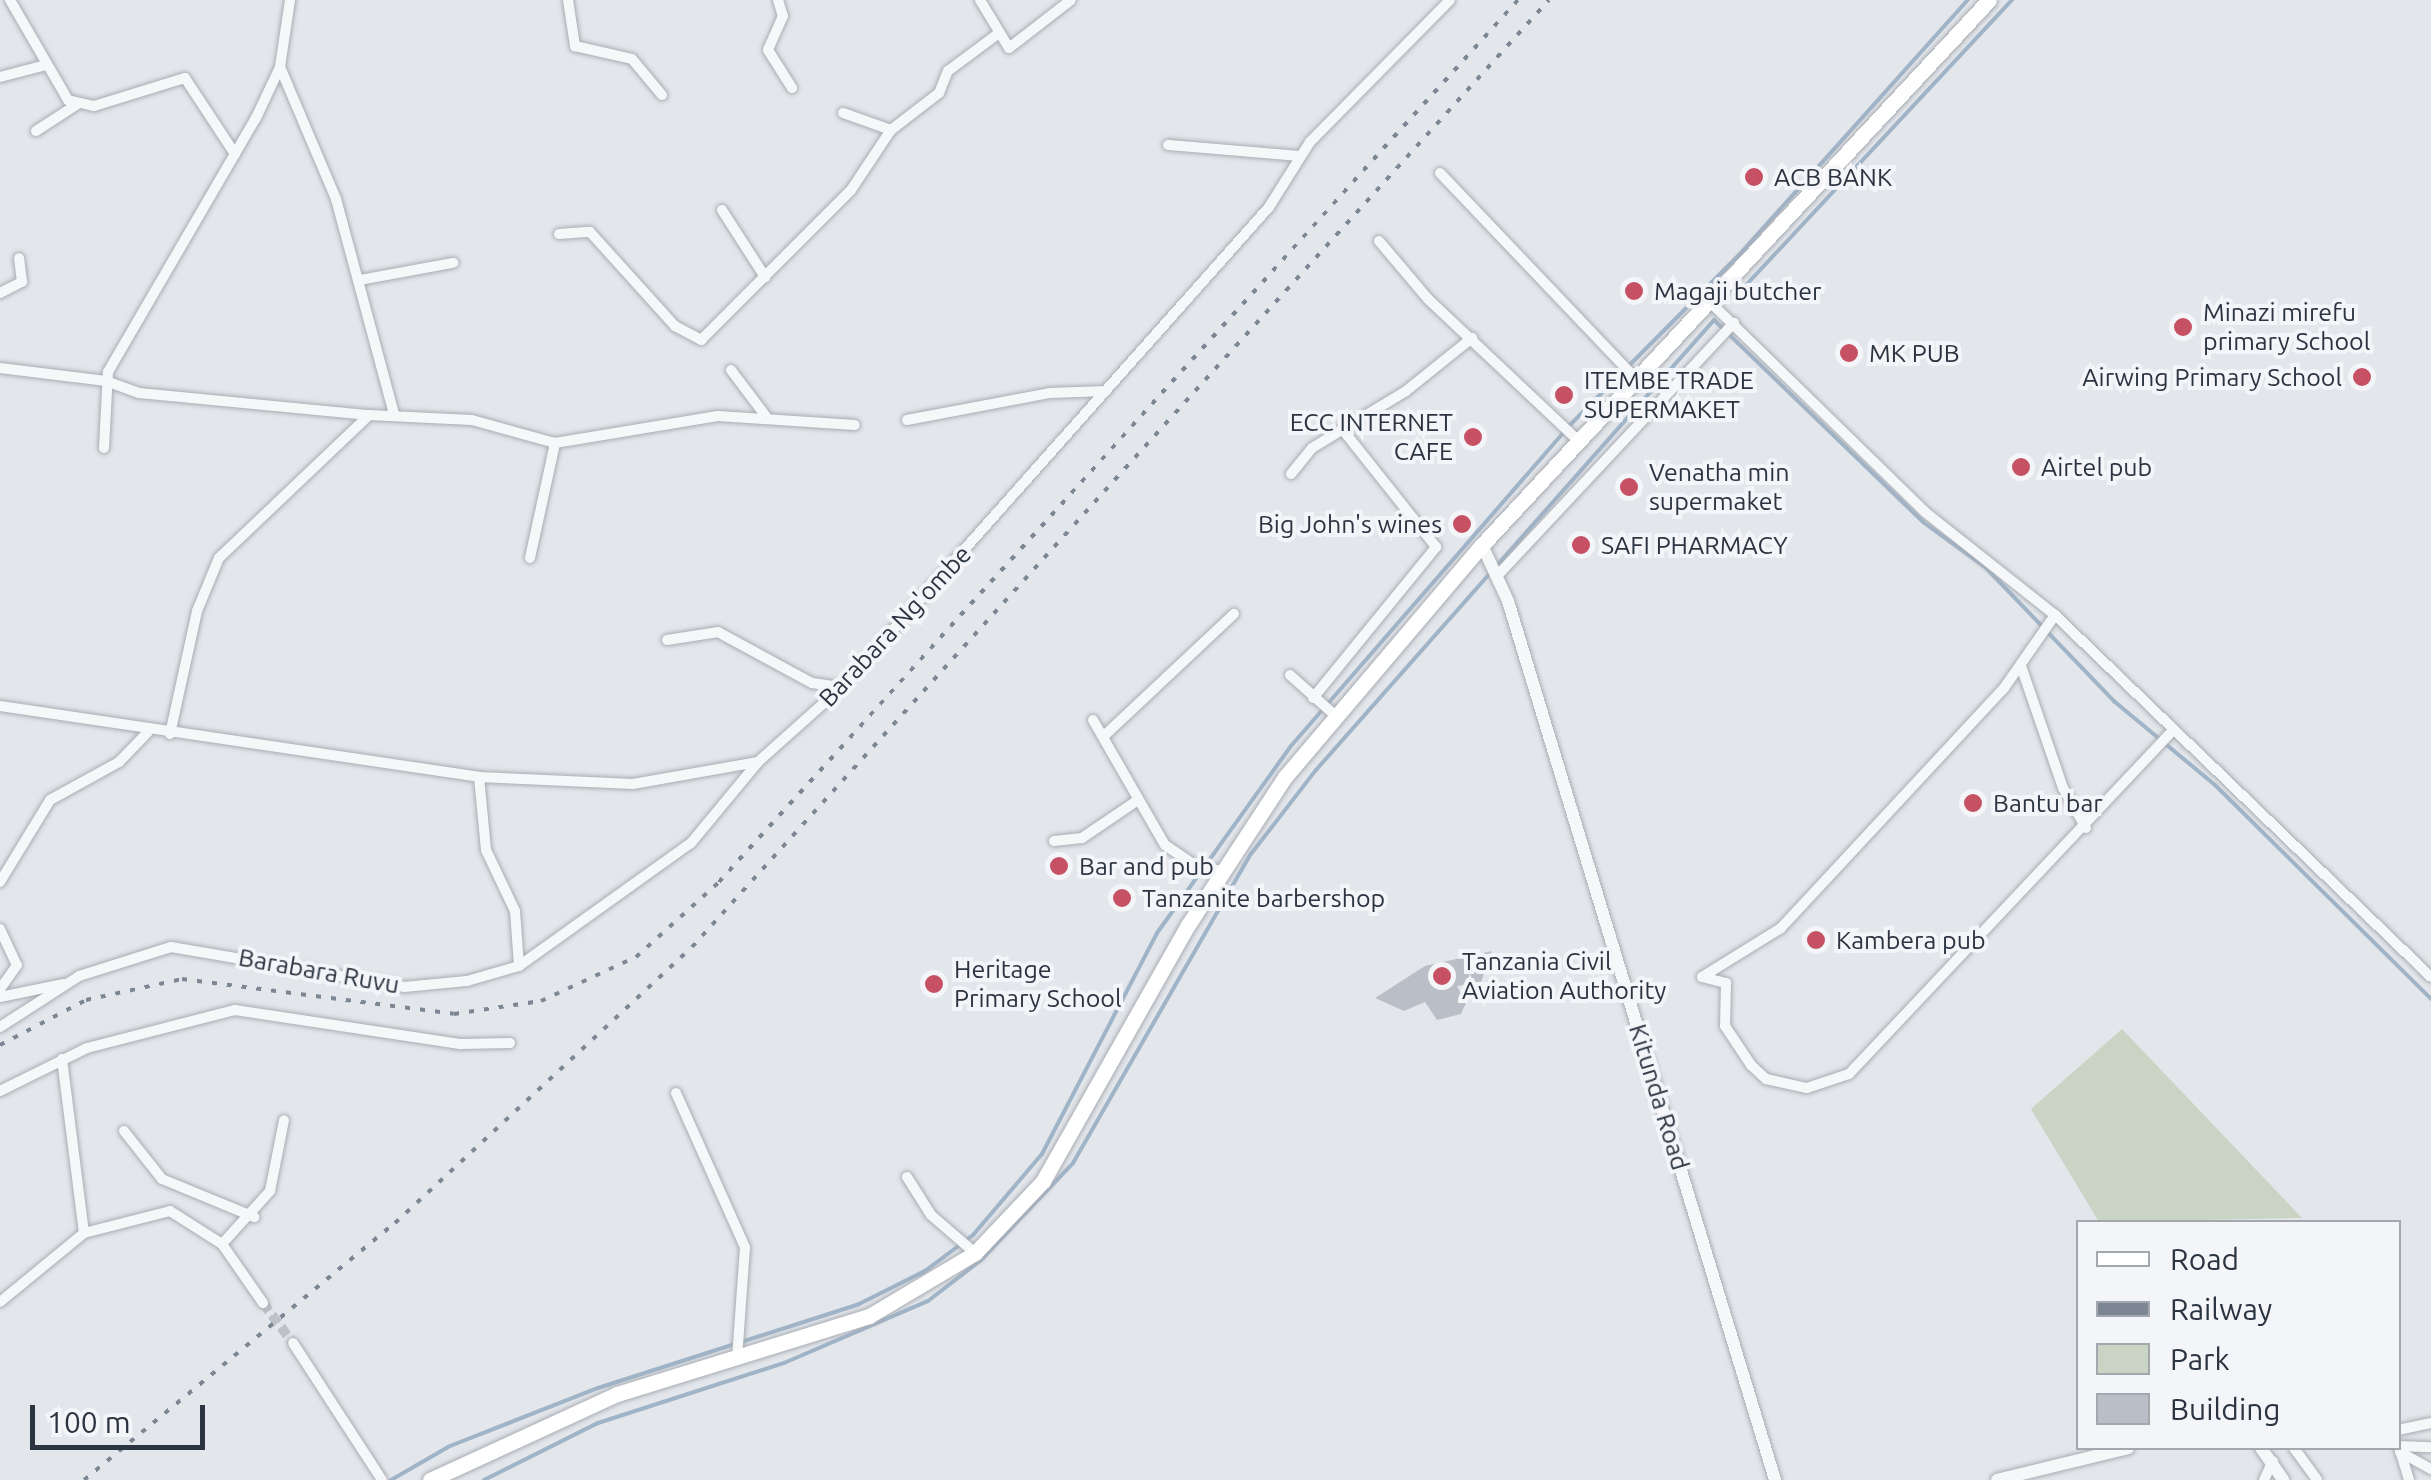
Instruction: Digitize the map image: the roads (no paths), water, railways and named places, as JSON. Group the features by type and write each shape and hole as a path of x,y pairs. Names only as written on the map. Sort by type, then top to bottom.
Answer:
{"main road":[{"path":"430,1480 557,1417 869,1316 976,1253 1052,1167 1222,870 1337,717 1482,545 1712,304 1988,0"}],"street":[{"path":"10,0 46,65 76,105"},
{"path":"104,448 106,381 132,322 235,154 280,66 290,0"},
{"path":"568,0 575,46 632,59 662,95"},
{"path":"778,0 784,16 768,50 792,88"},
{"path":"980,0 995,36 1014,46 1071,0"},
{"name":"Barabara Ng'ombe","path":"758,762 842,688 1269,207 1298,156 1450,0"},
{"path":"559,234 590,232 693,341 764,277 876,162 891,130 995,36"},
{"path":"0,77 46,65"},
{"path":"280,66 336,199 394,414"},
{"path":"36,131 76,105 184,78 235,154"},
{"path":"842,113 891,130"},
{"path":"1168,145 1298,156"},
{"path":"1440,174 1639,382"},
{"path":"722,210 764,277"},
{"path":"1379,241 1580,442"},
{"path":"0,293 22,282 20,258"},
{"path":"360,280 454,263"},
{"path":"1712,304 1926,512 2054,615 2171,732 2431,977"},
{"path":"1497,576 1734,323"},
{"path":"1291,474 1342,429 1472,338"},
{"path":"0,369 106,381 139,394 369,415 472,420 555,443 706,417 855,424"},
{"path":"732,370 768,419"},
{"path":"906,420 1050,392 1106,391"},
{"path":"170,734 197,611 219,558 369,415"},
{"path":"1314,698 1436,547 1342,429"},
{"path":"530,558 555,443"},
{"name":"Kitunda Road","path":"1482,545 1497,576 1774,1480"},
{"path":"1105,735 1234,614"},
{"path":"2054,615 2021,666 1782,928 1702,977 1726,983 1731,1043 1766,1079 1832,1085 2086,828 2171,732"},
{"path":"667,640 718,632 812,683 842,688"},
{"path":"2021,666 2063,788 2086,828"},
{"path":"1290,675 1337,717"},
{"path":"0,706 148,732 480,777 633,784 758,762"},
{"path":"1093,720 1165,846 1198,867 1222,870"},
{"path":"0,882 50,800 119,762 148,732"},
{"name":"Barabara Ruvu","path":"0,1028 67,983 110,962 171,948 404,986 467,982 519,966 691,843 758,762"},
{"path":"480,777 486,850 514,911 519,966"},
{"path":"1054,840 1082,838 1138,800"},
{"path":"0,929 17,965 0,989"},
{"path":"0,997 67,983"},
{"path":"0,1090 62,1059 234,1010 461,1044 510,1043"},
{"path":"62,1059 84,1233"},
{"path":"676,1093 744,1248 736,1358"},
{"path":"222,1244 254,1217 270,1191 284,1120"},
{"path":"124,1132 162,1179 254,1217"},
{"path":"907,1178 931,1215 976,1253"},
{"path":"0,1302 84,1233 170,1211 222,1244 263,1302"},
{"path":"294,1344 382,1480"},
{"path":"2401,1429 2431,1423"},
{"path":"2401,1448 2431,1447"},
{"path":"2401,1449 2431,1469"},
{"path":"1997,1480 2120,1450"},
{"path":"2262,1450 2283,1480"},
{"path":"2295,1450 2317,1480"},
{"path":"2400,1450 2408,1480"},
{"path":"2264,1480 2272,1460"}],"waterway":[{"path":"391,1480 450,1446 598,1388 859,1304 925,1271 973,1235 1042,1154 1157,933 1291,746 1567,428 1738,256 1968,0"},
{"path":"1734,298 2012,0"},
{"path":"484,1480 598,1423 784,1363 928,1301 981,1260 1073,1163 1251,854 1316,770 1714,320 1923,522 1986,568 2115,702 2215,785 2431,999"}],"tunnel":[{"path":"263,1303 293,1343"}],"railway":[{"path":"0,1045 86,1000 182,979 454,1014 541,1001 636,957 719,882 1518,0"},
{"path":"84,1480 395,1223 692,947 1549,0"}],"place":[{"name":"ACB BANK","path":"1754,177"},
{"name":"Magaji butcher","path":"1634,291"},
{"name":"Minazi mirefu primary School","path":"2183,327"},
{"name":"MK PUB","path":"1849,353"},
{"name":"Airwing Primary School","path":"2362,377"},
{"name":"ITEMBE TRADE SUPERMAKET","path":"1564,395"},
{"name":"ECC INTERNET CAFE","path":"1473,437"},
{"name":"Airtel pub","path":"2021,467"},
{"name":"Venatha min supermaket","path":"1629,487"},
{"name":"Big John's wines","path":"1462,524"},
{"name":"SAFI PHARMACY","path":"1581,545"},
{"name":"Bantu bar","path":"1973,803"},
{"name":"Bar and pub","path":"1059,866"},
{"name":"Tanzanite barbershop","path":"1122,898"},
{"name":"Kambera pub","path":"1816,940"},
{"name":"Tanzania Civil Aviation Authority","path":"1442,976"},
{"name":"Heritage Primary School","path":"934,984"}]}
